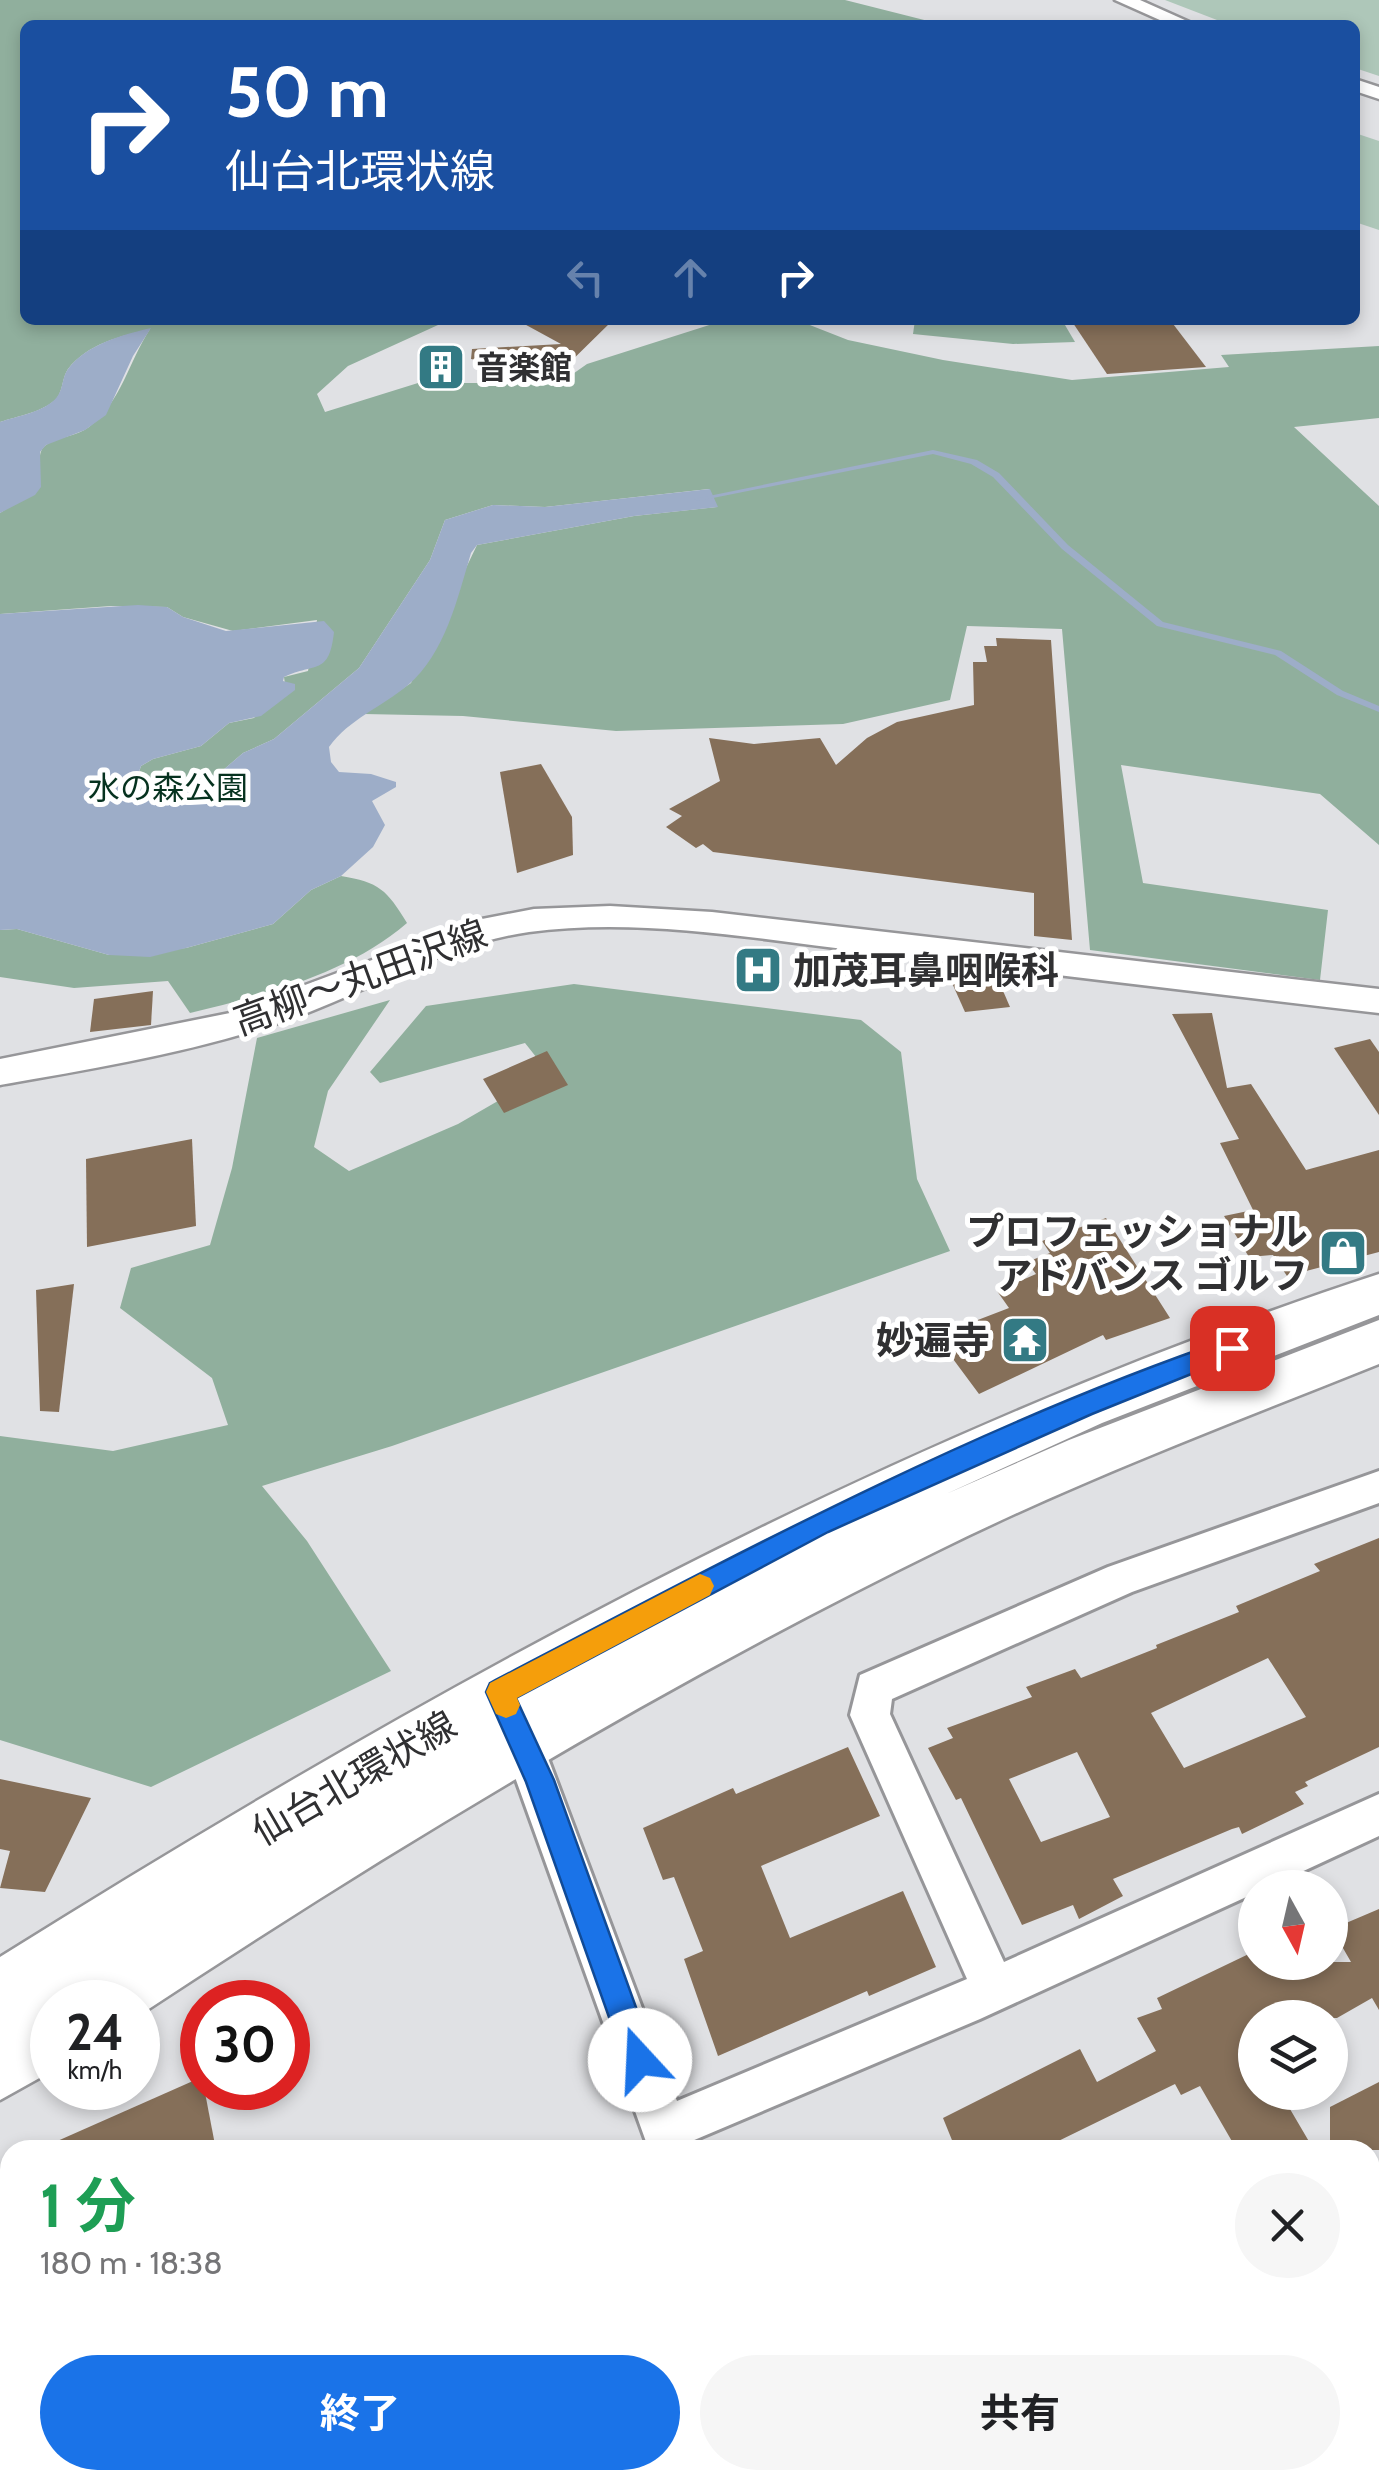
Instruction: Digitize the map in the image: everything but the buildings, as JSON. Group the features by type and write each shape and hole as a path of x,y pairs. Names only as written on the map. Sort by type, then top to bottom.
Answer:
{"main road":[{"path":"1124,0 1174,20"},
{"path":"1104,6 1139,20"},
{"name":"仙台北環状線","path":"0,1996 233,1848 500,1692 819,1524 1083,1406 1379,1294"},
{"name":"仙台北環状線","path":"130,1980 248,1904 692,1646 923,1530 1089,1457 1379,1342"},
{"path":"0,2065 30,2045"}],"street":[{"name":"高柳～丸田沢線","path":"0,1072 246,1020 309,999 432,946 507,924 556,918 607,916 712,923 1379,1001"},
{"path":"994,1990 870,1715 874,1688 1121,1579 1379,1487"},
{"path":"500,1692 526,1744 668,2140 1379,1815"}],"green space":[{"path":"0,0 845,0 924,20 20,20 20,325 438,325 348,366 317,394 325,412 418,383 560,383 587,364 709,325 810,325 848,340 943,360 1072,380 1229,367 1221,355 1379,346 1379,418 1294,427 1379,506 1379,845 1320,794 1121,765 1143,883 1328,910 1320,980 1090,950 1062,629 967,626 950,700 843,724 616,731 463,716 364,714 411,683 477,545 634,516 717,507 709,489 545,507 493,505 445,520 430,560 359,668 274,739 243,753 222,771 206,779 145,783 137,778 141,766 201,746 229,723 254,718 285,684 284,677 308,671 317,620 233,631 183,617 167,607 111,606 0,614 0,513 35,480 46,445 84,430 109,406 150,329 116,338 85,353 68,369 52,403 0,422"},
{"path":"1165,0 1379,0 1379,76 1360,70 1360,20 1217,20"},
{"path":"1360,135 1379,141 1379,230 1360,224"},
{"path":"914,325 1065,325 1075,342 1013,344 913,334"},
{"path":"341,876 381,889 407,923 359,956 276,990 190,1013 168,981 74,988 0,977 0,930 17,929 109,955 186,948 273,924 311,890"},
{"path":"574,984 861,1020 901,1052 917,1179 950,1251 392,1446 262,1486 307,1541 391,1671 151,1787 0,1740 0,1436 113,1451 228,1425 212,1378 120,1308 131,1268 210,1245 232,1168 257,1038 390,1000 328,1091 314,1147 349,1171 458,1124 548,1072 525,1043 380,1083 370,1072 426,1006"}],"water":[{"path":"151,328 133,356 106,415 85,430 46,445 40,452 41,487 35,495 0,513 0,422 52,402 68,369 85,353 117,337"},
{"path":"710,489 718,507 634,516 477,545 432,657 408,685 356,721 329,747 331,762 339,772 371,774 396,782 396,787 372,801 385,825 373,847 341,876 311,890 273,924 150,957 109,955 17,929 0,930 0,614 138,605 167,607 183,617 226,631 324,621 334,632 329,655 319,665 284,677 283,681 295,684 295,690 261,716 229,723 201,746 153,759 141,766 137,777 145,783 206,779 243,753 274,739 359,668 430,560 445,520 493,505 545,507"}],"waterway":[{"path":"698,499 933,452 974,462 996,475 1065,547 1160,624 1278,653 1340,693 1379,709"}],"slow traffic":[{"path":"506,1705 500,1692 700,1586"}],"place":[{"name":"音楽館","path":"441,367"},
{"name":"加茂耳鼻咽喉科","path":"758,970"},
{"name":"プロフェッショナル アドバンス ゴルフ","path":"1343,1253"},
{"name":"妙遍寺","path":"1025,1340"}],"route":[{"path":"640,2060 540,1780 500,1692 819,1524 1083,1406 1232,1348"}],"park label":[{"name":"水の森公園","path":"168,787"}]}
